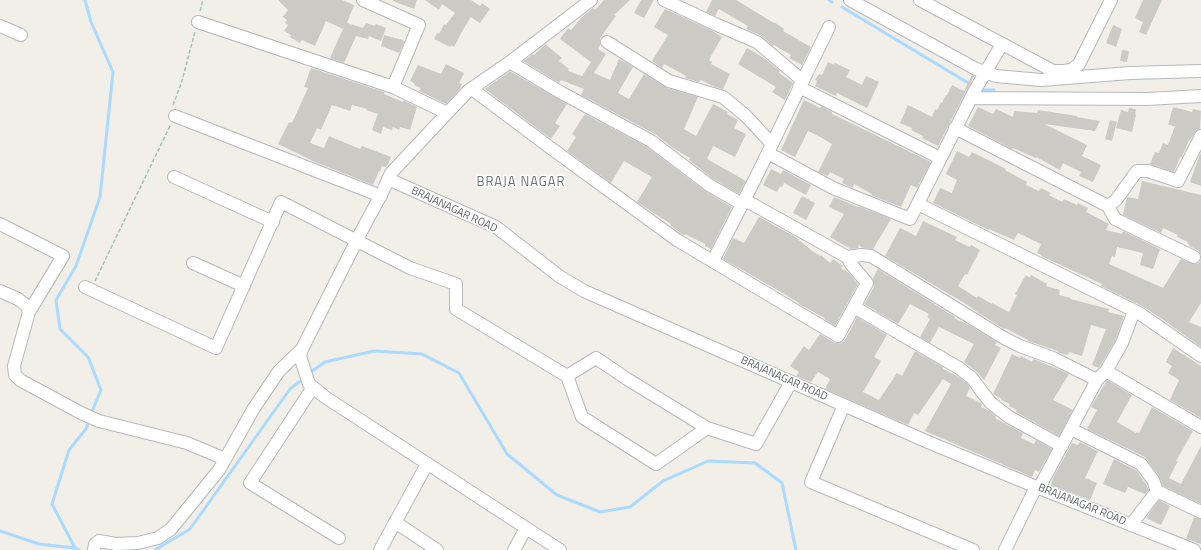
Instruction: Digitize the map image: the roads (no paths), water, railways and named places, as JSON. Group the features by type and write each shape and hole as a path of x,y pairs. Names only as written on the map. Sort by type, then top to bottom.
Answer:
{"street":[{"path":"363,0 420,25 393,87"},
{"path":"95,547 99,541 116,544 138,543 158,538 171,529 219,470 254,408 278,371 301,353 391,173 447,113 472,89 591,0"},
{"path":"664,0 757,42 801,84 940,158"},
{"path":"850,0 965,64 985,73 1008,78 1041,80 1130,73 1201,71"},
{"path":"920,0 1053,71 1071,70 1078,64 1112,0"},
{"path":"198,22 393,87 447,113"},
{"path":"0,26 21,35"},
{"path":"714,261 829,27"},
{"path":"607,42 669,81 723,97 746,116 770,149 834,188 910,219 955,128 1002,44"},
{"path":"472,89 677,240 838,336 867,283 850,264 846,257 744,202 709,185 651,141 560,92 510,62"},
{"path":"971,98 1147,99 1201,96"},
{"path":"175,116 380,196"},
{"path":"955,128 1108,206 1115,219 1194,257"},
{"path":"1108,206 1116,200 1137,171 1148,171 1178,181 1201,136"},
{"path":"174,177 273,222"},
{"name":"BRAJANAGAR ROAD","path":"388,179 496,227 559,276 584,291 928,442 1038,488 1194,550"},
{"path":"88,288 216,348 282,202 410,268 456,284 456,309 567,376 582,417 656,464 707,428"},
{"path":"918,204 1134,311 1201,356"},
{"path":"0,224 64,256 29,312 14,366 15,375 20,380 99,421 187,443 225,459"},
{"path":"846,257 861,255 871,256 1004,338 1020,346 1053,358 1097,380"},
{"path":"193,263 244,286"},
{"path":"0,291 18,299 27,306 29,312"},
{"path":"854,307 959,368 972,378 991,402 1009,417 1062,446"},
{"path":"1005,550 1097,380 1106,371 1122,344 1134,311"},
{"path":"301,353 311,386 325,397 560,550"},
{"path":"567,376 596,358 627,379 707,428 756,444 791,382"},
{"path":"1106,371 1201,427"},
{"path":"311,386 250,483 339,538"},
{"path":"844,405 811,482 973,550"},
{"path":"1071,429 1141,464 1153,480 1157,491 1201,512"},
{"path":"380,550 427,464"},
{"path":"1130,525 1157,491"},
{"path":"395,522 437,550"},
{"path":"514,550 526,528"}],"waterway":[{"path":"85,0 91,22 113,72 100,197 76,266 56,300 60,329 88,357 101,390 91,414"},
{"path":"842,7 970,84"},
{"path":"983,90 994,90"},
{"path":"308,374 325,362 374,351 422,354 459,373 507,454 557,495 600,512 630,507 663,481 708,461 755,463 782,483 796,550"},
{"path":"155,550 190,529 290,389 304,378"},
{"path":"79,550 75,548 52,504 69,450 86,429 89,420"},
{"path":"0,531 39,544 75,548"}],"district":[{"name":"BRAJA NAGAR","path":"521,183"}]}
